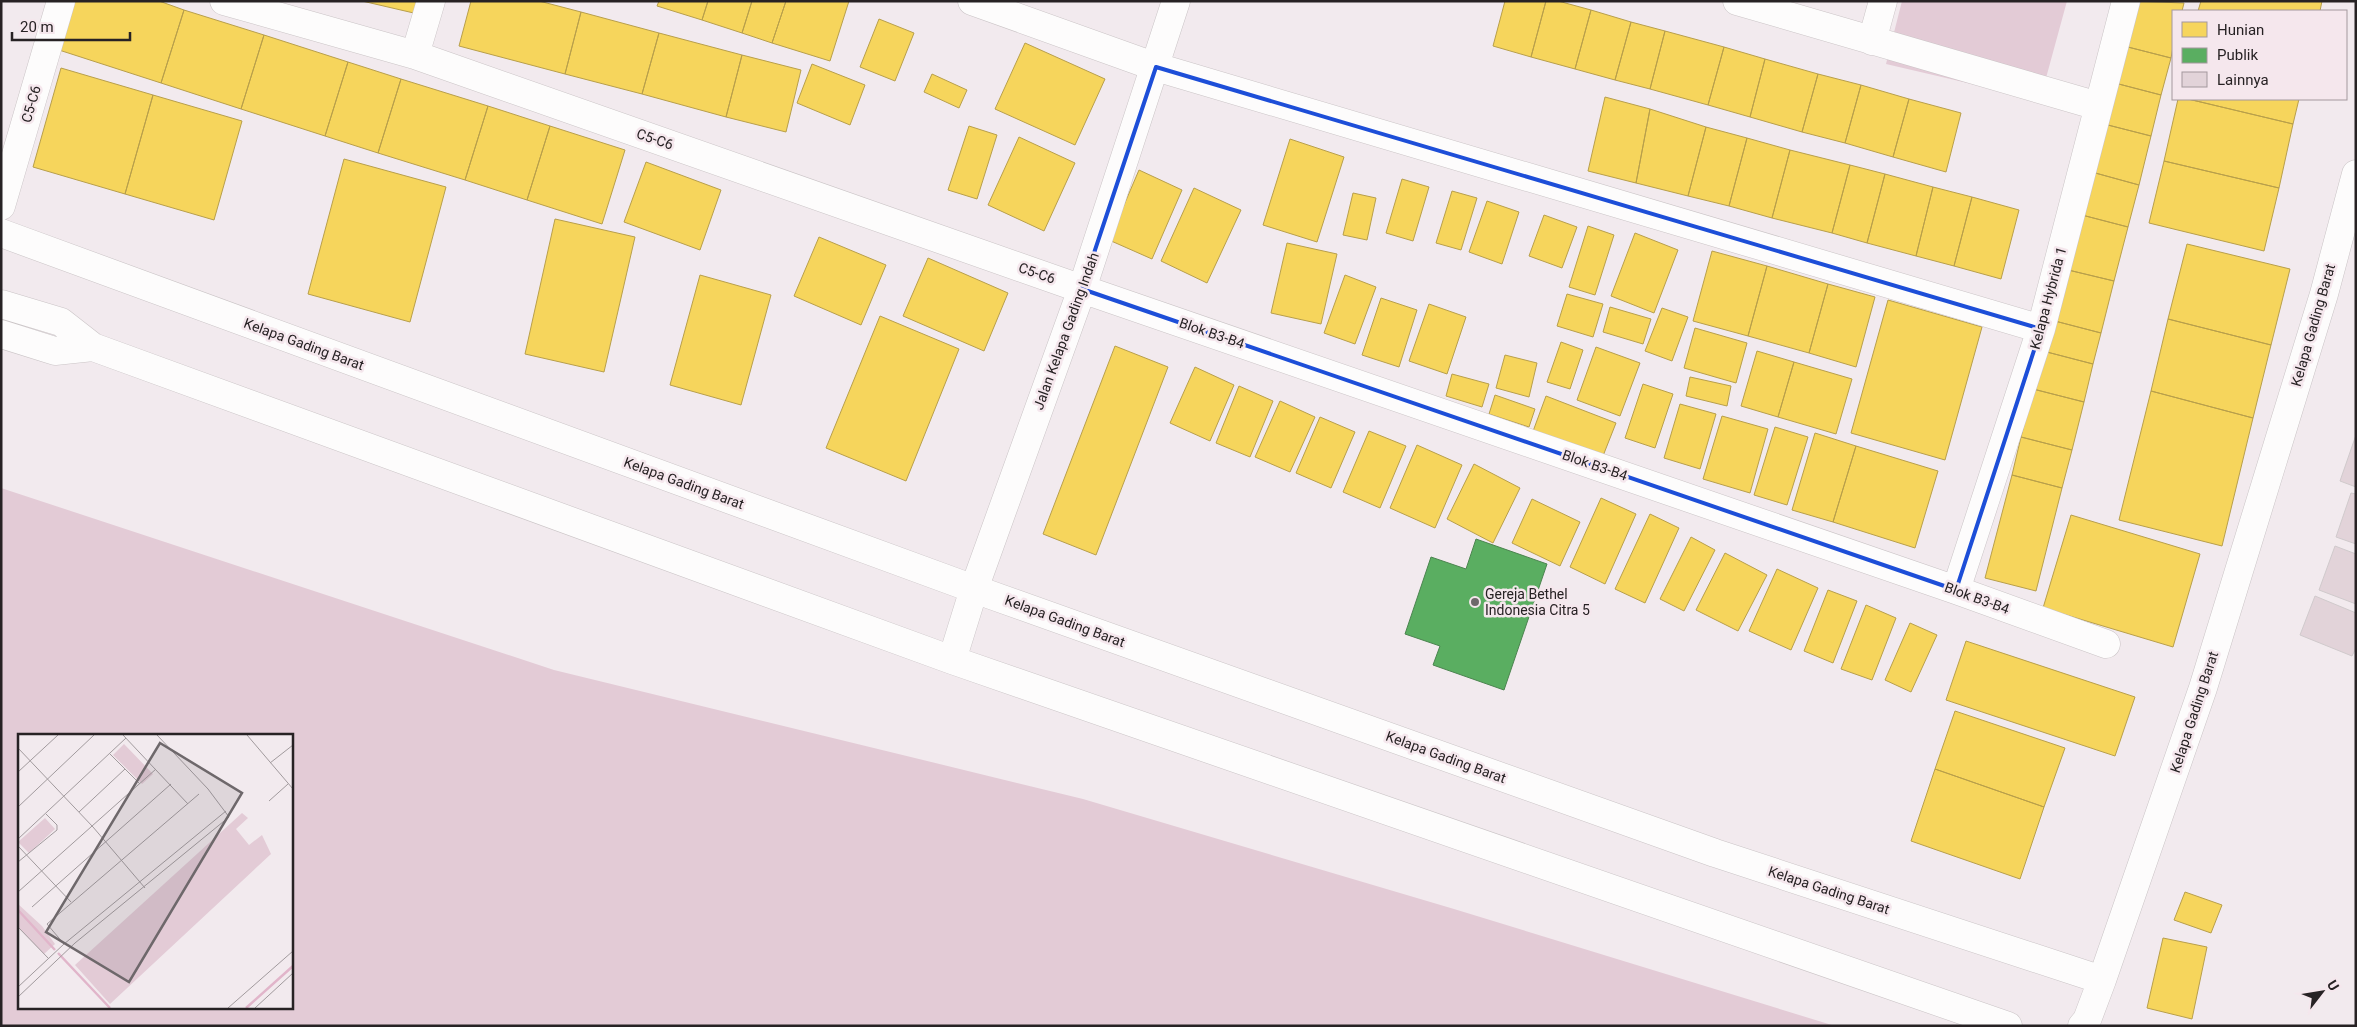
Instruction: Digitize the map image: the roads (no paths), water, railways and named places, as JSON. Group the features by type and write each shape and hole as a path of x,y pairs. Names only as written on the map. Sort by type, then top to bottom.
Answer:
{"street":[{"name":"C5-C6","path":"1,206 61,1"},
{"name":"C5-C6","path":"224,1 415,54 1082,289"},
{"path":"415,54 431,1"},
{"path":"972,1 1156,66 2041,329"},
{"name":"Jalan Kelapa Gading Indah","path":"952,660 974,589 1082,289 1176,1"},
{"path":"1737,1 2098,106"},
{"path":"1872,41 1883,1"},
{"name":"Kelapa Hybrida 1","path":"1956,590 2041,329 2126,1"},
{"name":"Kelapa Gading Barat","path":"1,233 974,589 1715,853 2102,980 2203,688 2324,294 2356,174"},
{"name":"Blok B3-B4","path":"1082,289 1956,590 2106,644"},
{"path":"1,304 61,322 93,348 952,660 2008,1026"},
{"path":"1,334 54,351 93,348"},
{"path":"2082,1026 2102,980"}],"place":[{"name":"Gereja Bethel Indonesia Citra 5","path":"1475,602"}]}
